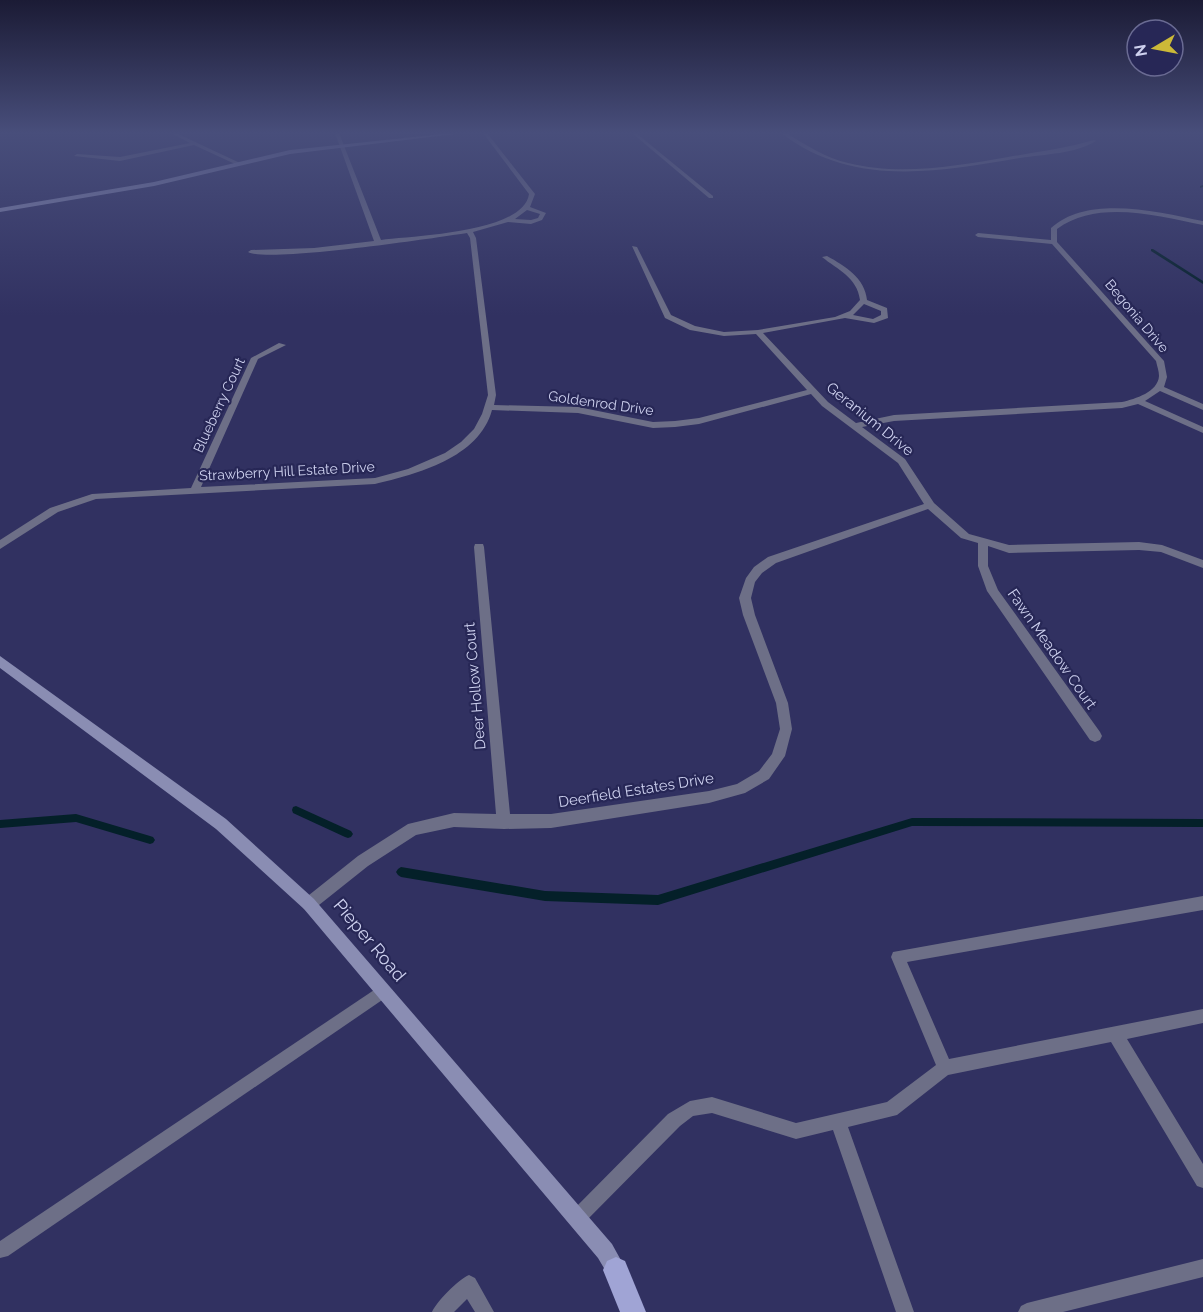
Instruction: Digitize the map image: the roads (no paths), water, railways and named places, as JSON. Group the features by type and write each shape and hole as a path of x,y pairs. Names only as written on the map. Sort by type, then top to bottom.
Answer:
{"main road":[{"path":"616,1270 633,1312"}],"street":[{"path":"0,210 95,194"},
{"path":"360,194 378,242"},
{"path":"251,252 299,252 469,230 508,220 526,208 532,194"},
{"path":"708,194 711,197"},
{"path":"508,220 531,222 540,219 543,213 538,209 526,208"},
{"path":"978,236 1054,242 1054,228 1059,223 1068,218 1093,212 1147,213 1203,223"},
{"path":"469,230 473,238 491,380 490,407"},
{"name":"Begonia Drive","path":"1054,242 1160,361 1163,377 1159,388"},
{"path":"634,247 668,315 693,328 724,334 758,332 844,316 853,312 864,301 864,291 853,277 825,257"},
{"path":"844,316 874,321 885,316 884,310 864,301"},
{"name":"Geranium Drive","path":"758,332 811,391 902,461 930,505 965,536 1009,549 1041,551 1138,546 1162,549 1203,564"},
{"name":"Blueberry Court","path":"195,490 255,358 282,345"},
{"path":"854,426 894,418 1092,409 1139,401 1159,388 1203,407"},
{"name":"Goldenrod Drive","path":"490,407 578,410 653,425 675,424 699,421 811,391"},
{"path":"1139,401 1203,430"},
{"name":"Strawberry Hill Estate Drive","path":"0,545 54,510 74,502 117,493 332,485 397,477 441,459 460,445 486,420 490,407"},
{"name":"Deerfield Estates Drive","path":"309,904 363,861 413,829 454,820 504,822 551,820 709,797 740,789 764,775 778,756 786,729 782,703 748,615 745,598 750,581 758,570 772,560 930,505"},
{"name":"Fawn Meadow Court","path":"983,543 984,566 993,591 1095,736"},
{"name":"Deer Hollow Court","path":"479,547 504,822"},
{"name":"Pieper Road","path":"0,661 221,824 309,904 605,1251 642,1312"}],"lane":[{"path":"945,1068 898,957 1203,903"},
{"path":"2,1250 383,991"},
{"path":"577,1218 674,1120 690,1109 712,1105 796,1131 891,1109 945,1068 1203,1016"},
{"path":"1115,1034 1203,1180"},
{"path":"838,1121 905,1312"},
{"path":"1027,1312 1203,1268"},
{"path":"441,1312 469,1284 485,1312"}],"waterway":[{"path":"1152,250 1203,283"},
{"path":"296,810 348,834"},
{"path":"0,824 76,818 150,840"},
{"path":"401,872 545,896 658,900 912,822 1203,823"}]}
